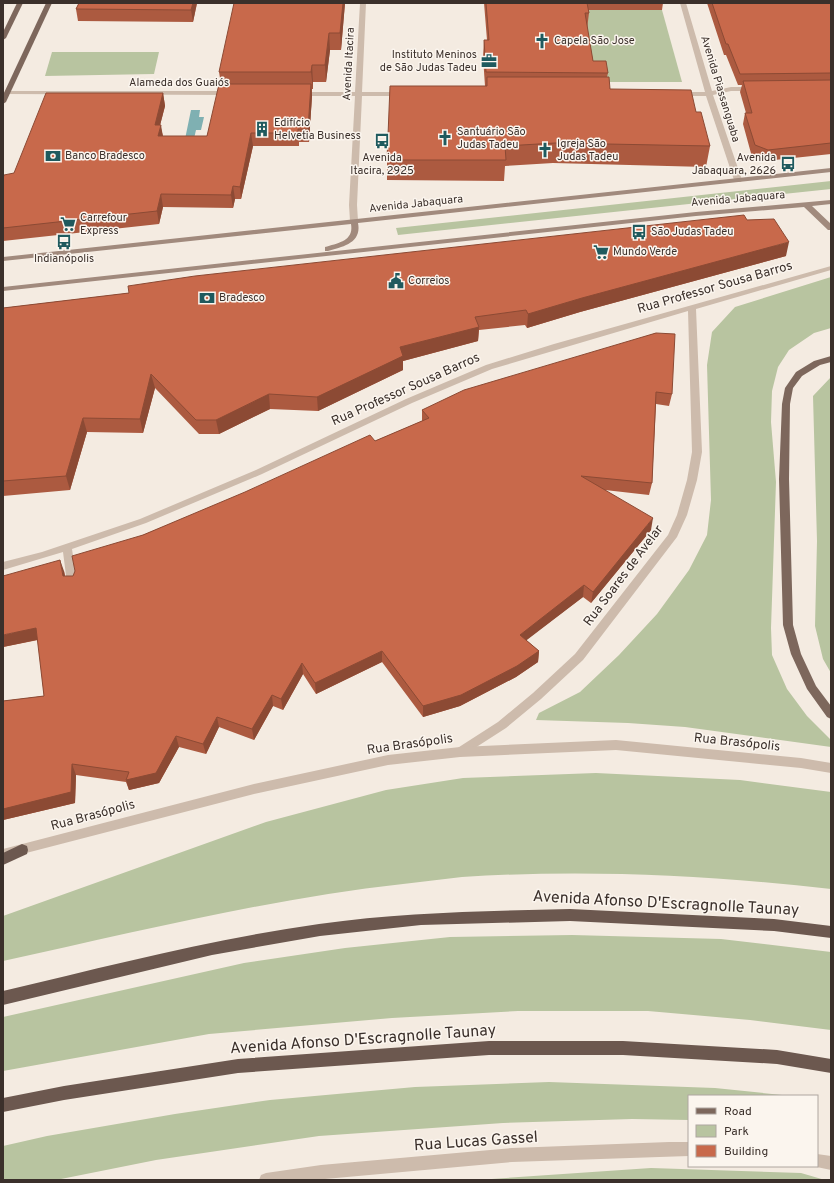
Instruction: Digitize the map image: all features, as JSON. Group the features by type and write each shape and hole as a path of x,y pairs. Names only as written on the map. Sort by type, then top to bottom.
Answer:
{"highway":[{"path":"3,860 22,850"},
{"name":"Avenida Afonso D'Escragnolle Taunay","path":"3,998 212,948 320,930 420,919 570,915 774,925 831,932"},
{"name":"Avenida Afonso D'Escragnolle Taunay","path":"3,1105 64,1093 238,1066 489,1048 623,1048 777,1057 831,1066"}],"main road":[{"path":"3,38 20,3"},
{"path":"3,102 50,3"},
{"name":"Avenida Jabaquara","path":"3,259 831,170"},
{"name":"Avenida Jabaquara","path":"3,288 702,214 831,202"},
{"path":"806,204 831,228"},
{"path":"301,256 349,242 355,234 354,221"},
{"path":"831,359 817,363 798,374 789,388 786,404 784,479 788,625 796,654 812,689 831,714"}],"street":[{"name":"Avenida Itacira","path":"354,221 358,94 364,3"},
{"name":"Avenida Piassanguaba","path":"683,3 709,94 738,180"},
{"path":"670,94 709,94 731,89 762,89"},
{"name":"Alameda dos Guaiós","path":"7,92 239,93"},
{"path":"294,94 414,94"},
{"name":"Rua Professor Sousa Barros","path":"3,566 67,547 143,521 187,503 259,472 409,401 489,367 831,268"},
{"name":"Rua Soares de Avelar","path":"460,752 502,725 537,696 579,657 672,537 682,515 692,480 697,452 692,308"},
{"path":"67,547 72,583"},
{"name":"Rua Brasópolis","path":"3,854 254,789 388,760 460,752 616,746 801,763 831,768"},
{"name":"Rua Lucas Gassel","path":"266,1180 322,1172 512,1155 669,1149 688,1150"},
{"path":"818,1161 831,1163"},
{"path":"308,1180 322,1172"}],"green space":[{"path":"578,10 662,10 682,82 592,82"},
{"path":"52,52 159,52 154,74 45,76"},
{"path":"831,181 831,189 398,235 396,228"},
{"path":"831,277 831,328 814,333 789,350 778,367 772,391 771,422 776,482 771,628 772,655 787,689 807,716 831,740 831,747 685,727 628,723 536,720 539,713 580,692 619,655 657,614 689,570 707,535 711,500 707,365 712,332 735,307"},
{"path":"831,377 831,673 823,659 815,626 817,541 813,396"},
{"path":"596,773 740,780 831,792 831,889 739,880 646,875 554,874 462,877 353,890 252,907 3,961 3,916 266,822 386,790 463,778"},
{"path":"572,935 721,939 831,952 831,1030 750,1020 648,1011 518,1011 392,1018 209,1034 3,1071 3,1017 244,963 345,948 450,937"},
{"path":"549,1082 715,1088 782,1095 688,1095 688,1120 632,1119 503,1123 319,1136 156,1160 56,1180 3,1180 3,1146 47,1136 175,1114 270,1100 415,1087"},
{"path":"651,1168 801,1173 825,1180 477,1180"}],"water":[{"path":"191,110 200,110 199,117 204,117 201,130 196,130 193,143 184,144"}],"building":[{"path":"79,3 193,3 191,10 76,9"},
{"path":"234,3 343,3 340,33 329,33 325,65 312,65 311,72 219,72"},
{"path":"486,3 587,3 589,13 585,13 593,61 606,61 608,73 486,72 484,40 489,40"},
{"path":"712,3 831,3 831,73 740,74 728,44 726,44"},
{"name":"Igreja São Judas Tadeu","path":"487,77 609,77 610,89 691,90 696,112 701,112 710,146 555,143 505,146 506,160 387,160 390,86 487,86"},
{"path":"831,80 831,143 768,150 755,145 745,113 752,113 743,81"},
{"path":"219,84 311,84 308,129 298,129 298,133 251,133 240,187 233,186 231,195 161,194 157,211 3,228 4,175 14,173 46,93 163,93 155,125 161,125 158,136 207,136"},
{"path":"744,215 747,220 774,219 789,242 528,314 526,310 475,317 479,327 400,347 403,356 317,397 269,394 216,420 196,420 151,374 140,419 83,418 66,476 3,481 3,308 129,293 128,286 195,276"},
{"path":"656,333 675,334 672,394 656,392 652,483 581,476 653,518 593,592 584,585 520,635 539,651 517,666 461,695 423,706 382,651 315,683 302,663 281,699 272,695 252,729 217,717 203,744 176,736 156,773 126,780 129,772 72,764 71,792 3,809 3,701 44,696 36,628 3,635 3,576 60,560 63,576 73,576 75,571 72,556 143,535 245,492 370,435 375,441 429,418 422,410 464,390"}],"place":[{"name":"Capela São Jose","path":"542,41"},
{"name":"Instituto Meninos de São Judas Tadeu","path":"489,61"},
{"name":"Edifício Helvetia Business","path":"262,129"},
{"name":"Santuário São Judas Tadeu","path":"445,138"},
{"name":"Avenida Itacira, 2925","path":"382,141"},
{"name":"Igreja São Judas Tadeu","path":"545,150"},
{"name":"Banco Bradesco","path":"53,156"},
{"name":"Avenida Jabaquara, 2626","path":"788,164"},
{"name":"Carrefour Express","path":"68,224"},
{"name":"São Judas Tadeu","path":"639,232"},
{"name":"Indianópolis","path":"64,242"},
{"name":"Mundo Verde","path":"601,252"},
{"name":"Correios","path":"396,281"},
{"name":"Bradesco","path":"207,298"}]}
